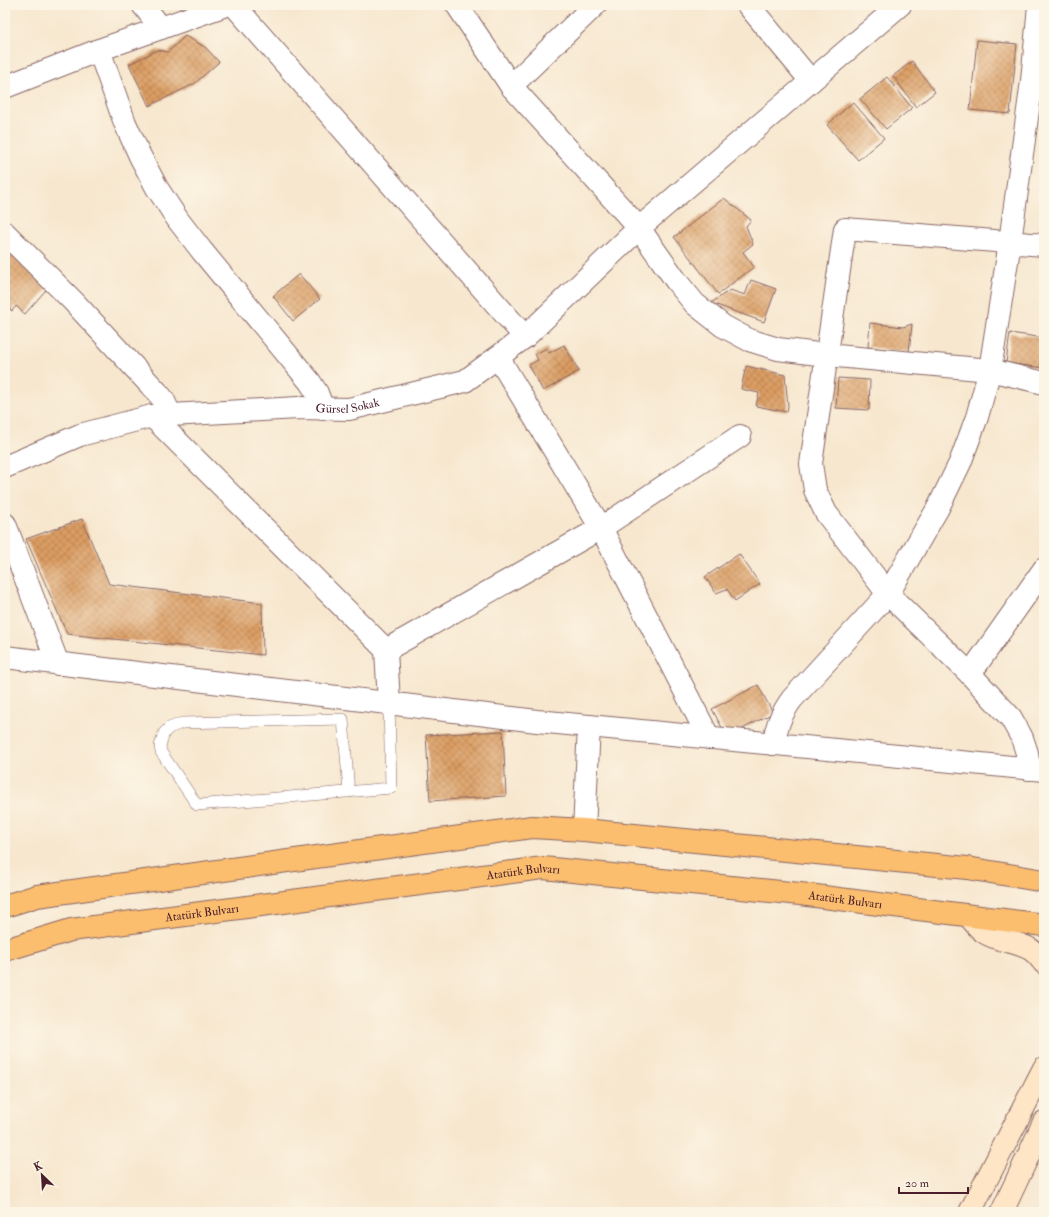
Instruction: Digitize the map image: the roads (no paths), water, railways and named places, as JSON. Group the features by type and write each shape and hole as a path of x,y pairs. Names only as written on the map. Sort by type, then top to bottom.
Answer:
{"main road":[{"path":"5,906 37,896 532,827 584,830 967,868 1044,881"},
{"name":"Atatürk Bulvarı","path":"5,950 71,930 543,868 800,894 1044,925"},
{"path":"969,916 984,932 994,937 1029,948 1044,963"},
{"path":"970,1212 1044,1068"},
{"path":"1002,1212 1044,1122"}],"street":[{"path":"143,5 161,28"},
{"path":"5,87 99,50 226,5"},
{"path":"234,5 525,337"},
{"path":"457,5 511,86 638,228 695,304 723,326 749,340 778,349 826,355 990,370 1044,384"},
{"path":"511,86 595,5"},
{"path":"748,5 811,81"},
{"name":"Gürsel Sokak","path":"5,467 80,435 161,415 298,408 349,409 464,381 525,337 638,228 900,5"},
{"path":"773,744 776,726 782,713 792,699 888,594 938,508 960,463 977,417 990,370 1010,242 1032,81 1039,5"},
{"path":"99,50 124,123 157,188 183,226 310,382 317,393 323,409"},
{"path":"1036,769 1027,753 1022,738 1012,718 970,674 888,594 826,513 814,490 811,464 845,228 1044,245"},
{"path":"5,233 73,301 157,392 163,399 161,415 386,650 389,704"},
{"path":"498,357 601,528 709,738"},
{"path":"386,650 601,528 740,436"},
{"path":"5,524 58,664"},
{"path":"970,674 1044,569"},
{"path":"5,657 389,704 589,726 1036,769"},
{"path":"584,830 589,726"}],"lane":[{"path":"349,792 344,720 182,723 169,728 161,739 161,752 197,805 349,792 391,788 389,704"}]}
